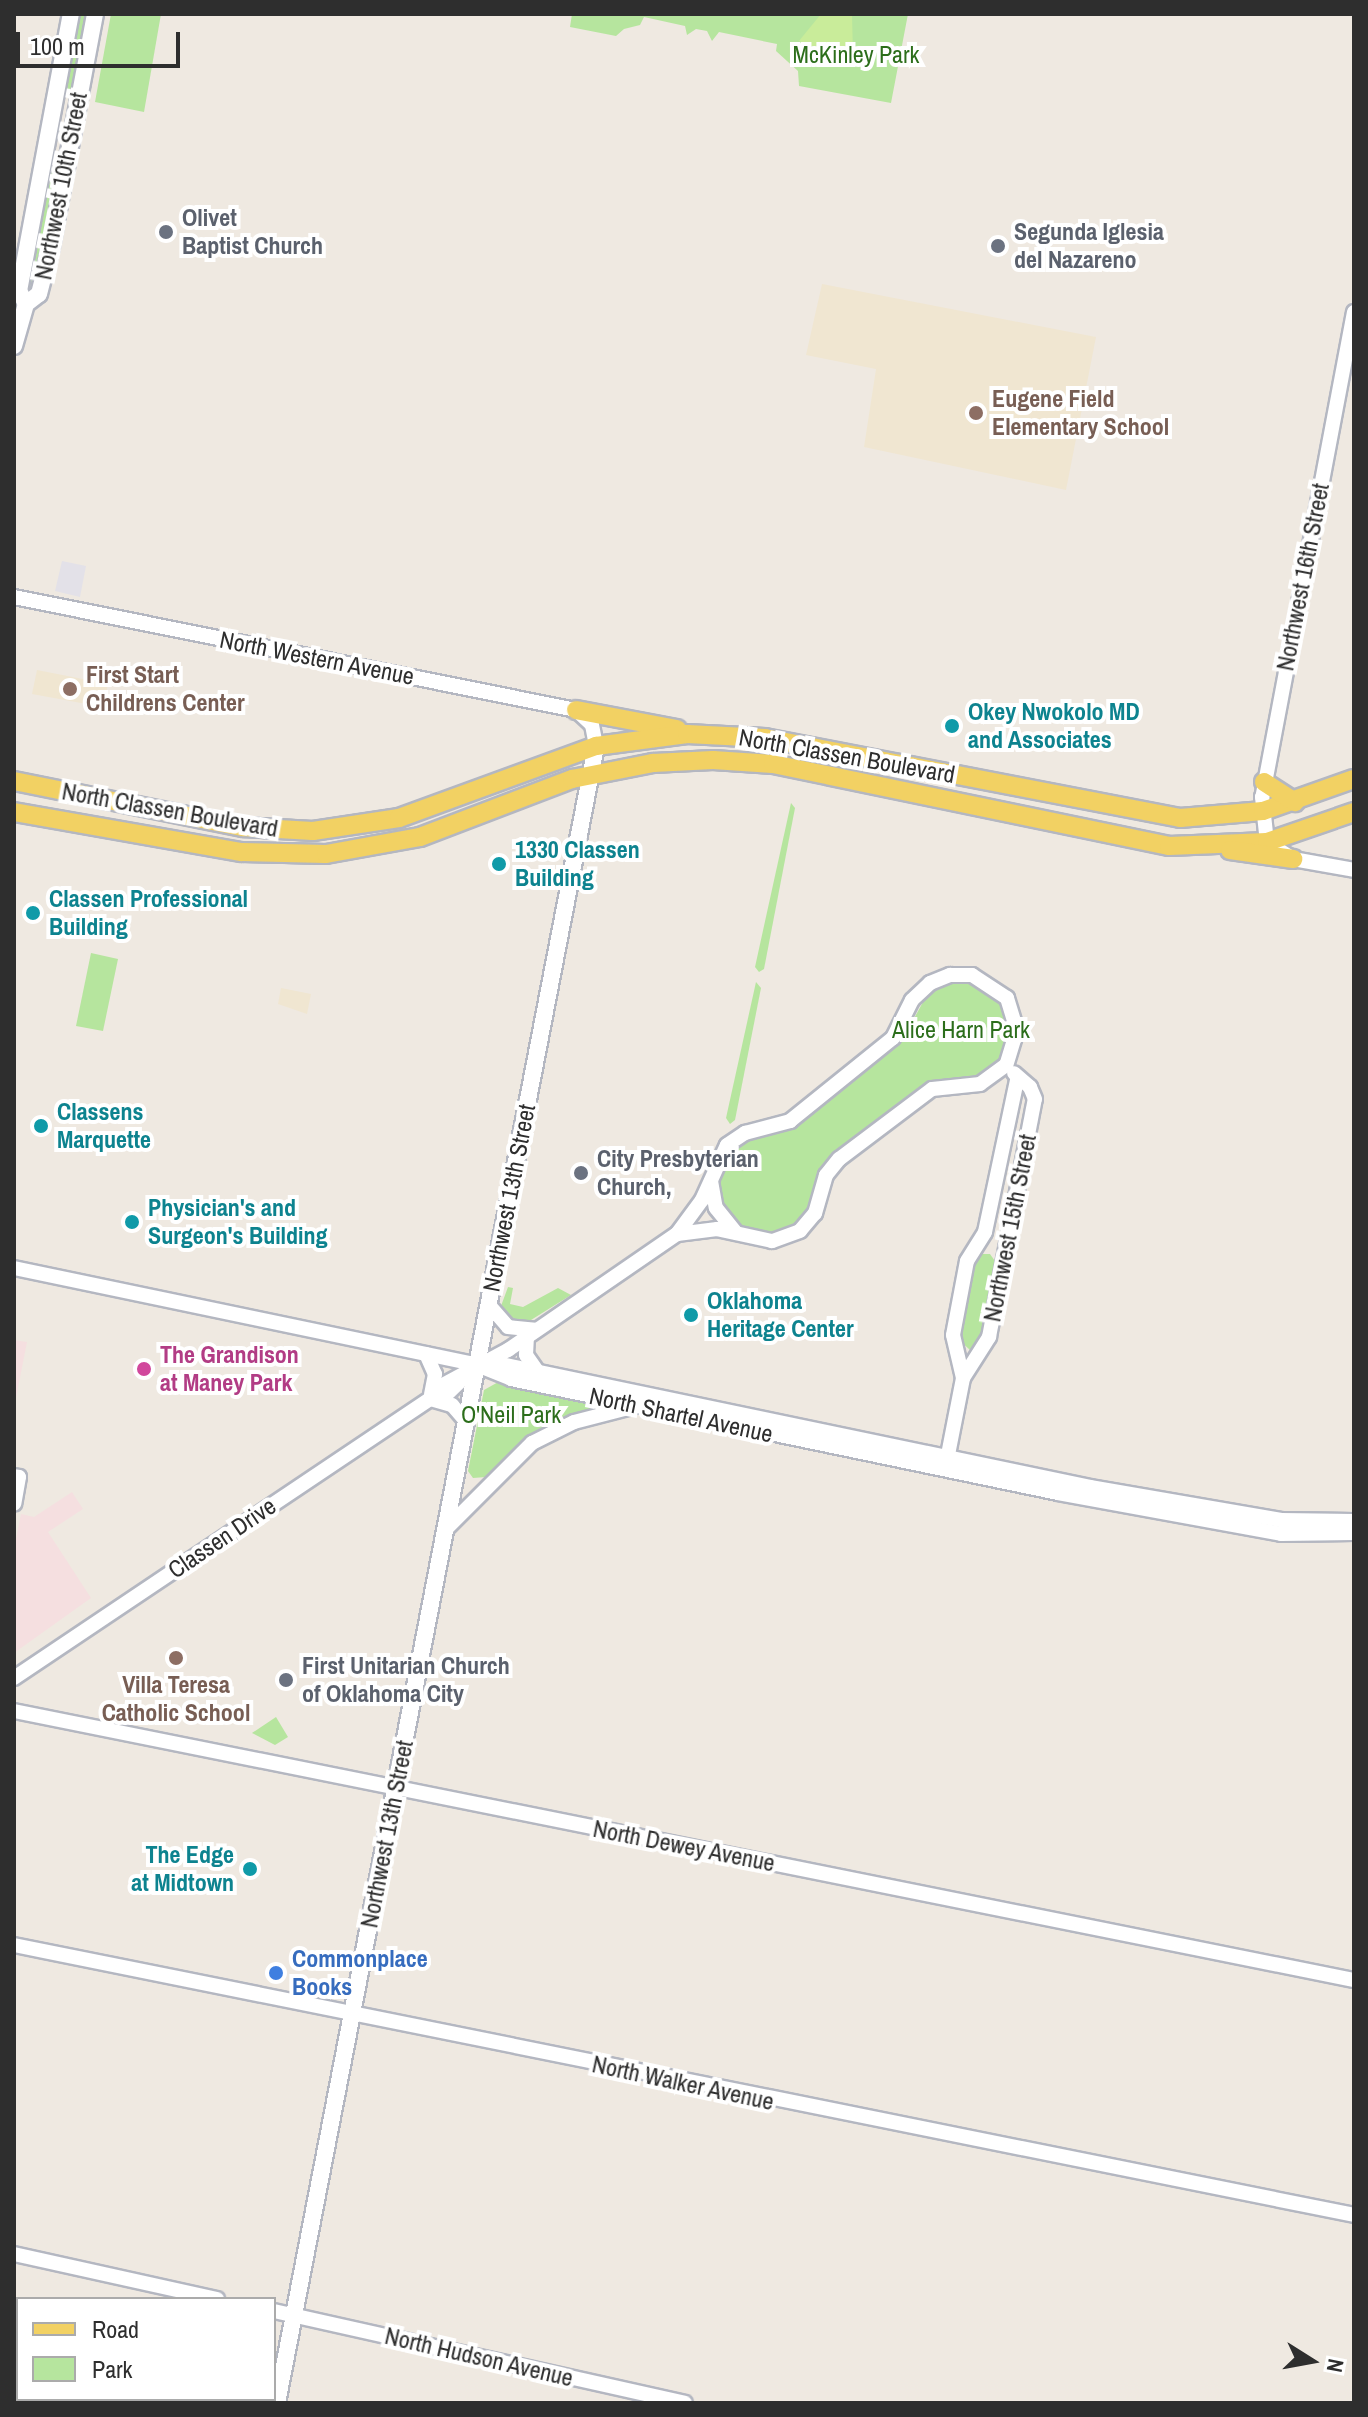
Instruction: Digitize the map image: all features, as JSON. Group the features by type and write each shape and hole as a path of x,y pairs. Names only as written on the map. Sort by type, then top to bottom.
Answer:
{"main road":[{"name":"Northwest 10th Street","path":"26,304 19,291 71,14"},
{"name":"Northwest 10th Street","path":"14,346 26,304 39,294 51,247 95,14"},
{"path":"576,710 687,734"},
{"name":"North Classen Boulevard","path":"14,781 243,827 313,831 411,815 552,758 596,746 687,734 765,738 1149,814 1203,818 1263,811 1354,779"},
{"name":"Northwest 13th Street","path":"277,2403 467,1422 482,1363 489,1305 596,746"},
{"path":"838,777 843,753"},
{"name":"North Classen Boulevard","path":"14,812 242,852 326,854 420,837 546,787 592,774 653,763 713,760 838,777 1127,839 1208,846 1267,842 1354,812"},
{"path":"1264,782 1295,802"},
{"path":"1208,846 1293,859"}],"street":[{"name":"Northwest 16th Street","path":"1267,842 1263,811 1264,782 1354,312"},
{"name":"North Western Avenue","path":"14,597 576,710"},
{"path":"576,710 592,725 596,746"},
{"path":"1267,842 1293,859 1354,870"},
{"name":"Classen Drive","path":"14,1678 430,1399 454,1391 482,1363 677,1234 727,1145 745,1133 790,1121 893,1038 917,994 943,976 980,978 1007,998 1017,1030 1006,1065 980,1084 932,1089 839,1159 826,1175 815,1213 800,1231 772,1241 711,1229 677,1234"},
{"name":"Northwest 15th Street","path":"946,1464 963,1378 989,1337 1035,1099 1030,1087 1017,1080 1006,1065"},
{"name":"Northwest 15th Street","path":"963,1378 953,1335 967,1261 979,1245 1017,1080"},
{"path":"711,1178 716,1208 736,1233"},
{"path":"979,1245 1006,1250"},
{"name":"North Shartel Avenue","path":"14,1268 426,1354 653,1395 946,1464 1281,1534 1354,1533"},
{"path":"489,1305 508,1327 531,1333 528,1361 539,1372"},
{"path":"426,1354 435,1374 430,1399 452,1405 467,1422"},
{"name":"North Shartel Avenue","path":"482,1363 492,1375 635,1406 946,1464 1281,1520 1354,1521"},
{"path":"446,1529 532,1443 574,1422 635,1406 653,1395"},
{"path":"14,1504 16,1477"},
{"name":"North Dewey Avenue","path":"14,1711 1354,1980"},
{"name":"North Walker Avenue","path":"14,1945 1354,2215"},
{"path":"14,2254 208,2297"},
{"name":"North Hudson Avenue","path":"276,2312 685,2403"}],"shaded area":[{"name":"Eugene Field Elementary School","path":"822,284 1096,337 1066,490 864,447 876,369 806,355"},
{"path":"62,561 86,566 80,597 55,591"},
{"name":"First Start Childrens Center","path":"37,670 108,684 103,707 32,694"},
{"path":"281,988 311,994 307,1014 278,1004"},
{"path":"14,1340 27,1342 14,1408"},
{"path":"72,1492 83,1509 48,1532 91,1598 14,1653 14,1549 21,1514 34,1517"}],"green space":[{"path":"78,14 87,14 73,93 66,96"},
{"path":"111,14 161,14 144,112 95,102"},
{"name":"McKinley Park","path":"572,14 908,14 891,103 799,86 798,71 776,51 777,44 719,32 712,41 707,31 696,29 687,35 685,26 644,17 640,25 624,29 616,36 570,27"},
{"path":"821,14 852,14 853,56 842,59 799,41"},
{"path":"55,162 59,166 43,248 30,287 49,168"},
{"path":"791,803 795,808 764,969 759,972 755,967"},
{"path":"91,953 118,959 103,1031 76,1026"},
{"name":"Alice Harn Park","path":"953,981 969,981 999,997 1011,1026 998,1065 974,1079 937,1080 919,1089 825,1165 809,1211 794,1228 774,1235 735,1224 724,1210 715,1182 723,1158 741,1141 786,1130 802,1118 905,1035 929,991"},
{"path":"756,982 761,988 735,1120 730,1124 726,1118"},
{"path":"978,1254 990,1254 997,1264 982,1341 970,1350 958,1339"},
{"path":"508,1287 513,1288 510,1304 523,1307 558,1288 571,1295 523,1325 504,1318 501,1306"},
{"name":"O'Neil Park","path":"500,1381 600,1402 601,1408 553,1424 518,1445 486,1477 473,1478 468,1471 484,1390"},
{"path":"276,1717 288,1737 275,1745 252,1733"}],"place":[{"name":"Olivet Baptist Church","path":"166,232"},
{"name":"Segunda Iglesia del Nazareno","path":"998,246"},
{"name":"Eugene Field Elementary School","path":"976,413"},
{"name":"First Start Childrens Center","path":"70,689"},
{"name":"Okey Nwokolo MD and Associates","path":"952,726"},
{"name":"1330 Classen Building","path":"499,864"},
{"name":"Classen Professional Building","path":"33,913"},
{"name":"Classens Marquette","path":"41,1126"},
{"name":"City Presbyterian Church,","path":"581,1173"},
{"name":"Physician's and Surgeon's Building","path":"132,1222"},
{"name":"Oklahoma Heritage Center","path":"691,1315"},
{"name":"The Grandison at Maney Park","path":"144,1369"},
{"name":"Villa Teresa Catholic School","path":"176,1658"},
{"name":"First Unitarian Church of Oklahoma City","path":"286,1680"},
{"name":"The Edge at Midtown","path":"250,1869"},
{"name":"Commonplace Books","path":"276,1973"}]}
